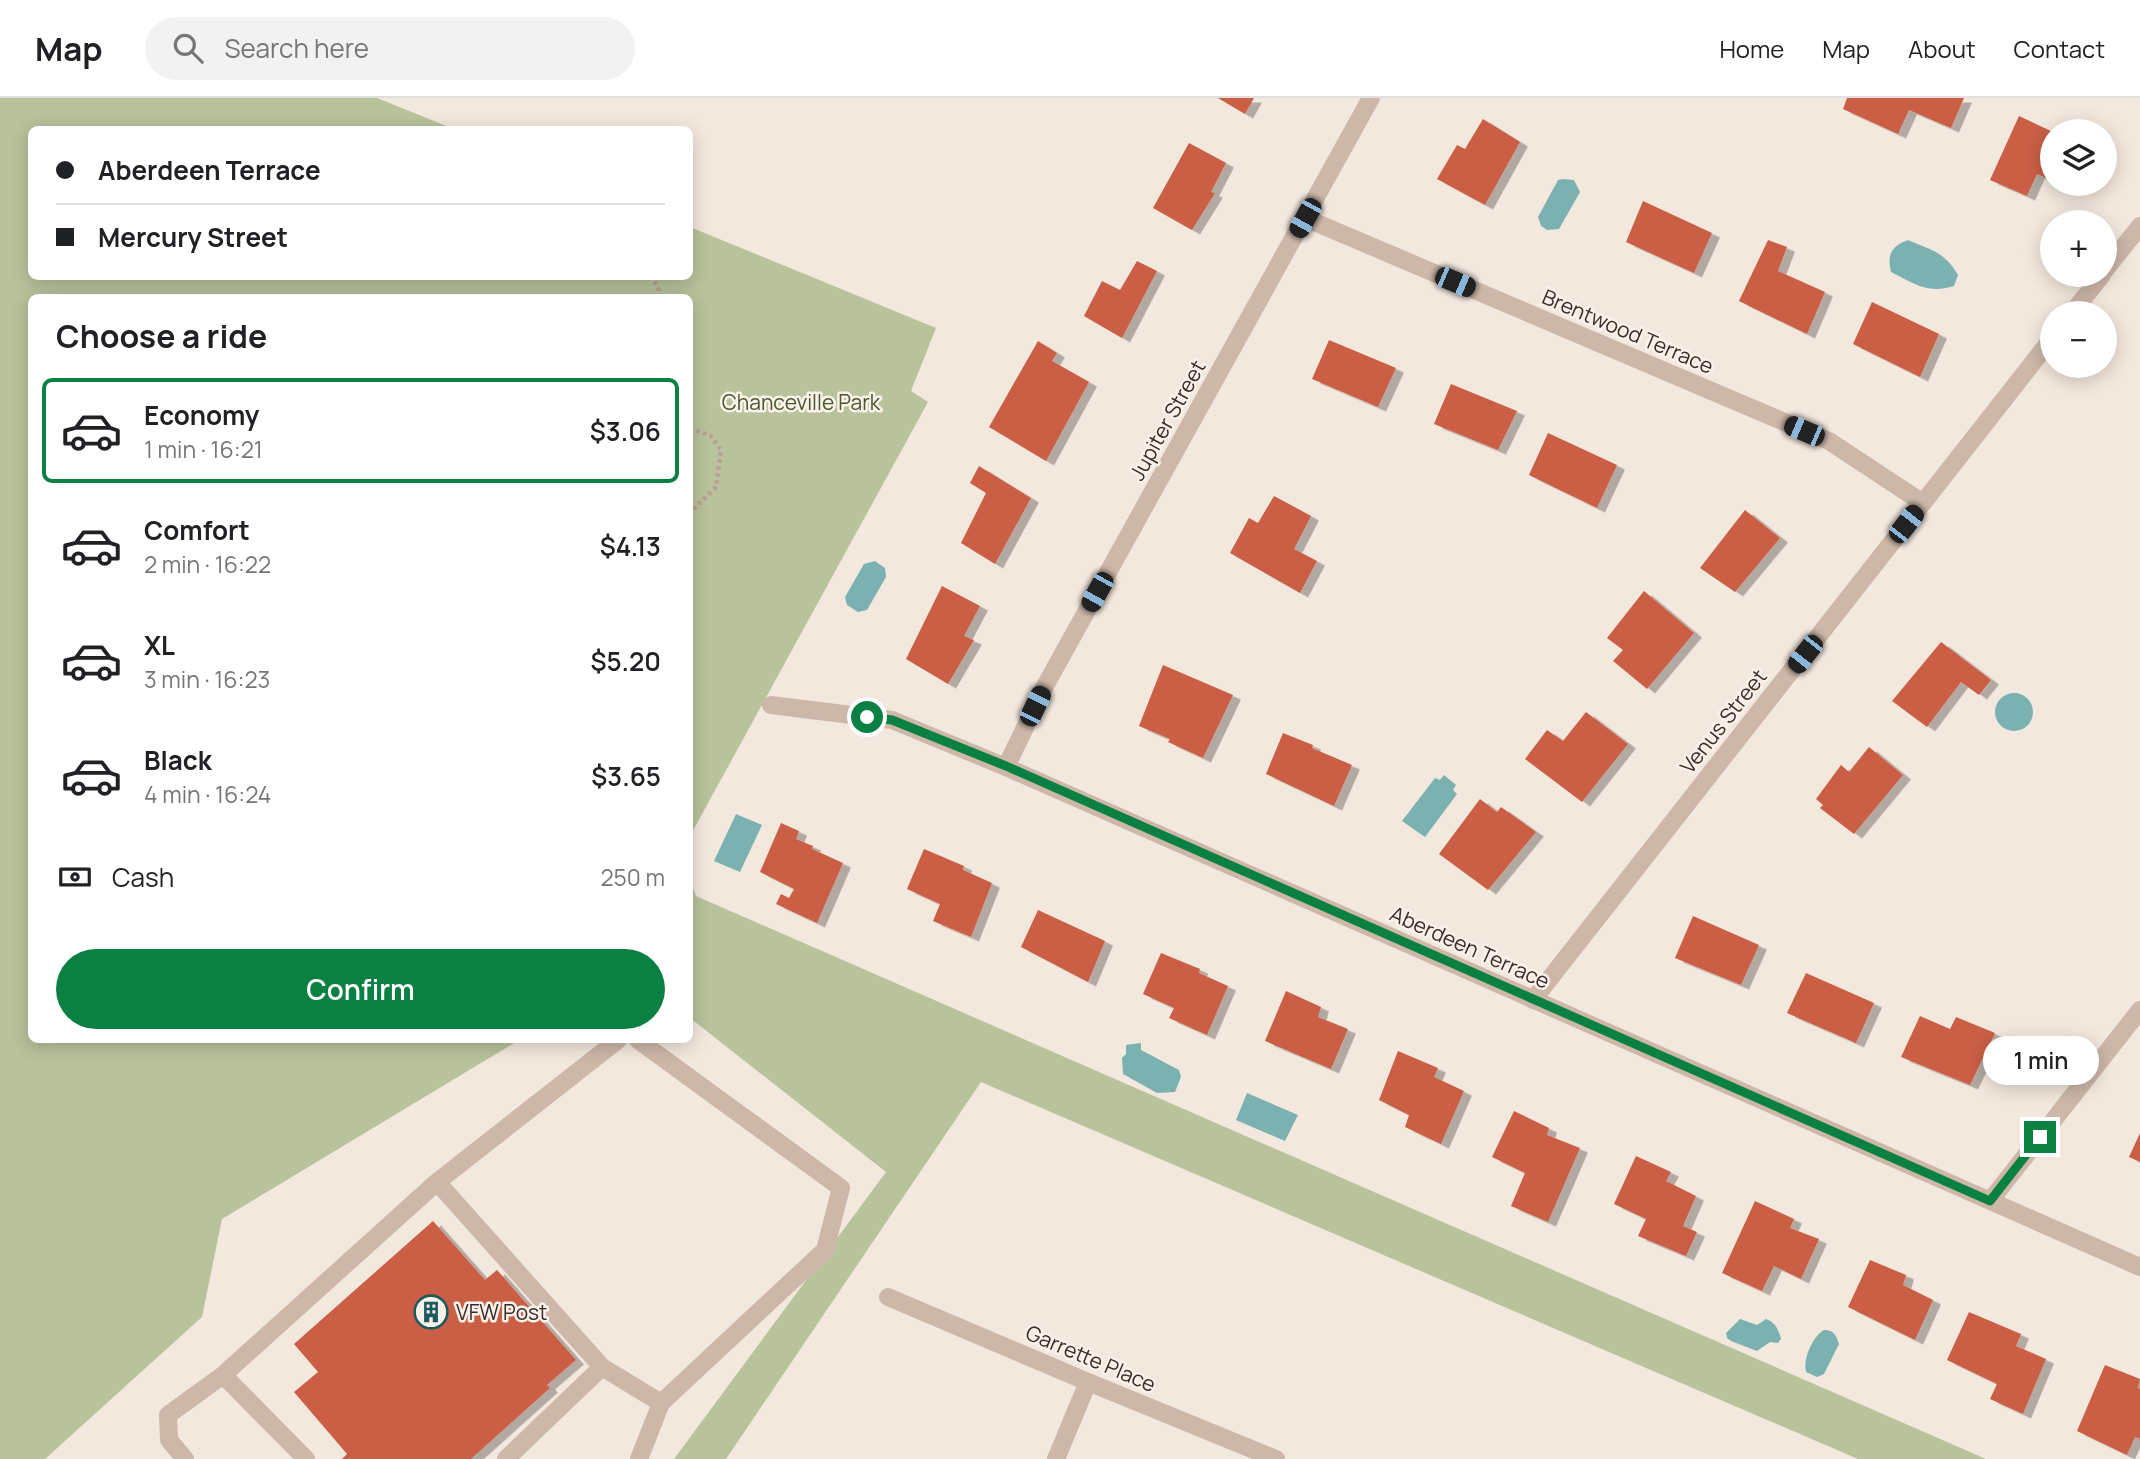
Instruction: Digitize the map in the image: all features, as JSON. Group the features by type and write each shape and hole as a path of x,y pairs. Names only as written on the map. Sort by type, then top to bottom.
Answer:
{"street":[{"name":"Jupiter Street","path":"1006,766 1045,686 1371,98"},
{"name":"Brentwood Terrace","path":"1305,218 1829,441 1923,503"},
{"path":"2117,255 2140,226"},
{"path":"2081,301 2092,287"},
{"name":"Venus Street","path":"1533,1000 2040,354"},
{"name":"Aberdeen Terrace","path":"771,705 892,720 1006,766 2140,1267"},
{"path":"1990,1201 2140,1010"},
{"path":"185,1459 169,1440 168,1415 223,1375 437,1182 614,1043"},
{"path":"639,1459 661,1403 825,1250 841,1188 642,1043"},
{"path":"437,1182 602,1367 661,1403"},
{"name":"Garrette Place","path":"888,1297 1276,1459"},
{"path":"506,1459 602,1367"},
{"path":"223,1375 306,1459"},
{"path":"1056,1459 1088,1382"}],"path":[{"path":"693,429 711,436 720,450 716,487 693,510"}],"green space":[{"name":"Chanceville Park","path":"0,98 377,98 447,126 28,126 28,280 693,280 693,228 936,328 911,391 928,402 693,831 693,294 28,294 28,1043 514,1043 222,1219 202,1317 45,1459 0,1459"},
{"path":"693,888 696,896 1986,1459 1858,1459 981,1082 726,1459 674,1459 886,1172 693,1020"}],"water":[{"path":"1558,180 1574,180 1580,192 1559,229 1547,230 1541,226 1538,217"},
{"path":"1908,240 1948,261 1958,275 1954,286 1929,288 1914,284 1891,272 1890,261 1894,248"},
{"path":"875,561 885,568 886,577 867,610 858,612 847,605 845,597 864,564"},
{"path":"2014,693 2028,698 2033,712 2028,726 2014,731 2000,726 1995,712 2000,698"},
{"path":"1444,775 1456,785 1453,790 1457,794 1425,837 1402,821 1435,778 1440,780"},
{"path":"736,814 762,825 740,872 714,861"},
{"path":"1141,1043 1141,1050 1179,1070 1181,1077 1175,1092 1157,1093 1123,1074 1122,1058 1126,1054 1126,1045"},
{"path":"1247,1093 1298,1115 1285,1141 1236,1120"},
{"path":"1740,1319 1757,1325 1769,1320 1776,1327 1781,1339 1778,1343 1770,1342 1757,1351 1731,1341 1726,1333"},
{"path":"1824,1330 1834,1334 1839,1344 1824,1374 1817,1377 1806,1372 1806,1361 1812,1343"}],"building":[{"path":"1218,98 1254,98 1245,114"},
{"path":"1847,98 1964,98 1951,128 1909,110 1898,134 1843,109"},
{"path":"2019,116 2040,126 2040,175 2037,174 2027,196 1990,180"},
{"path":"1483,119 1520,142 1485,205 1437,179 1457,145 1465,149"},
{"path":"1189,143 1226,163 1211,192 1215,193 1192,230 1153,208"},
{"path":"1643,201 1712,233 1694,273 1626,242"},
{"path":"1768,240 1787,247 1778,271 1825,292 1807,334 1739,301"},
{"path":"1137,261 1157,271 1122,338 1084,316 1102,281 1120,290"},
{"path":"1872,302 1939,334 1920,377 1853,344"},
{"path":"1329,340 1396,368 1378,407 1312,379"},
{"path":"1038,341 1057,353 1052,361 1089,382 1046,461 989,427"},
{"path":"1451,384 1517,411 1498,450 1434,424"},
{"path":"1548,433 1617,465 1597,508 1529,475"},
{"path":"979,466 1031,498 995,564 961,543 986,493 970,483"},
{"path":"1274,496 1311,516 1294,549 1317,561 1300,593 1230,553 1249,518 1258,523"},
{"path":"1745,510 1780,538 1735,592 1700,568"},
{"path":"942,586 980,606 964,636 974,640 948,684 906,659"},
{"path":"1644,591 1694,633 1647,689 1613,661 1623,650 1607,638"},
{"path":"1941,642 1991,680 1979,695 1961,682 1927,727 1892,701"},
{"path":"1163,665 1233,695 1203,758 1168,742 1170,739 1139,726"},
{"path":"1586,712 1628,744 1582,802 1525,759 1547,730 1563,741"},
{"path":"1283,733 1352,765 1334,806 1266,774"},
{"path":"1869,747 1903,775 1854,834 1820,808 1823,805 1816,799 1841,765 1849,772"},
{"path":"1480,799 1497,812 1501,807 1536,832 1488,890 1439,854"},
{"path":"781,823 799,831 796,839 843,863 817,923 776,904 781,894 789,898 794,889 760,872"},
{"path":"924,849 964,866 963,870 992,883 971,937 933,921 940,904 907,889"},
{"path":"1038,910 1105,941 1088,982 1021,947"},
{"path":"1693,916 1759,945 1741,985 1675,958"},
{"path":"1161,953 1200,969 1199,973 1228,986 1207,1035 1169,1018 1174,1008 1143,994"},
{"path":"1806,973 1874,1003 1856,1043 1787,1013"},
{"path":"1286,991 1321,1007 1318,1017 1348,1029 1331,1069 1265,1041"},
{"path":"1920,1016 1950,1029 1956,1017 1995,1033 1970,1085 1901,1057"},
{"path":"1398,1051 1438,1068 1434,1077 1464,1091 1441,1144 1405,1127 1409,1115 1379,1100"},
{"path":"1514,1111 1549,1128 1547,1135 1580,1148 1548,1222 1511,1206 1525,1173 1492,1157"},
{"path":"2140,1133 2140,1162 2129,1157"},
{"path":"1636,1156 1671,1172 1666,1181 1696,1196 1683,1226 1697,1232 1686,1256 1638,1236 1646,1219 1614,1204"},
{"path":"1755,1201 1794,1219 1790,1228 1819,1239 1801,1279 1774,1266 1762,1291 1722,1273"},
{"name":"VFW Post","path":"433,1221 485,1280 497,1270 576,1360 547,1385 550,1388 471,1459 342,1459 347,1454 294,1392 318,1372 294,1344"},
{"path":"1870,1260 1906,1275 1903,1285 1933,1300 1915,1340 1848,1307"},
{"path":"1969,1312 2021,1334 2016,1346 2046,1359 2023,1414 1990,1399 1997,1384 1947,1360"},
{"path":"2105,1365 2140,1379 2140,1439 2135,1437 2127,1455 2077,1431"}],"place":[{"name":"VFW Post","path":"431,1312"}],"route":[{"path":"867,717 892,720 1006,766 1990,1201 2040,1137"}]}
